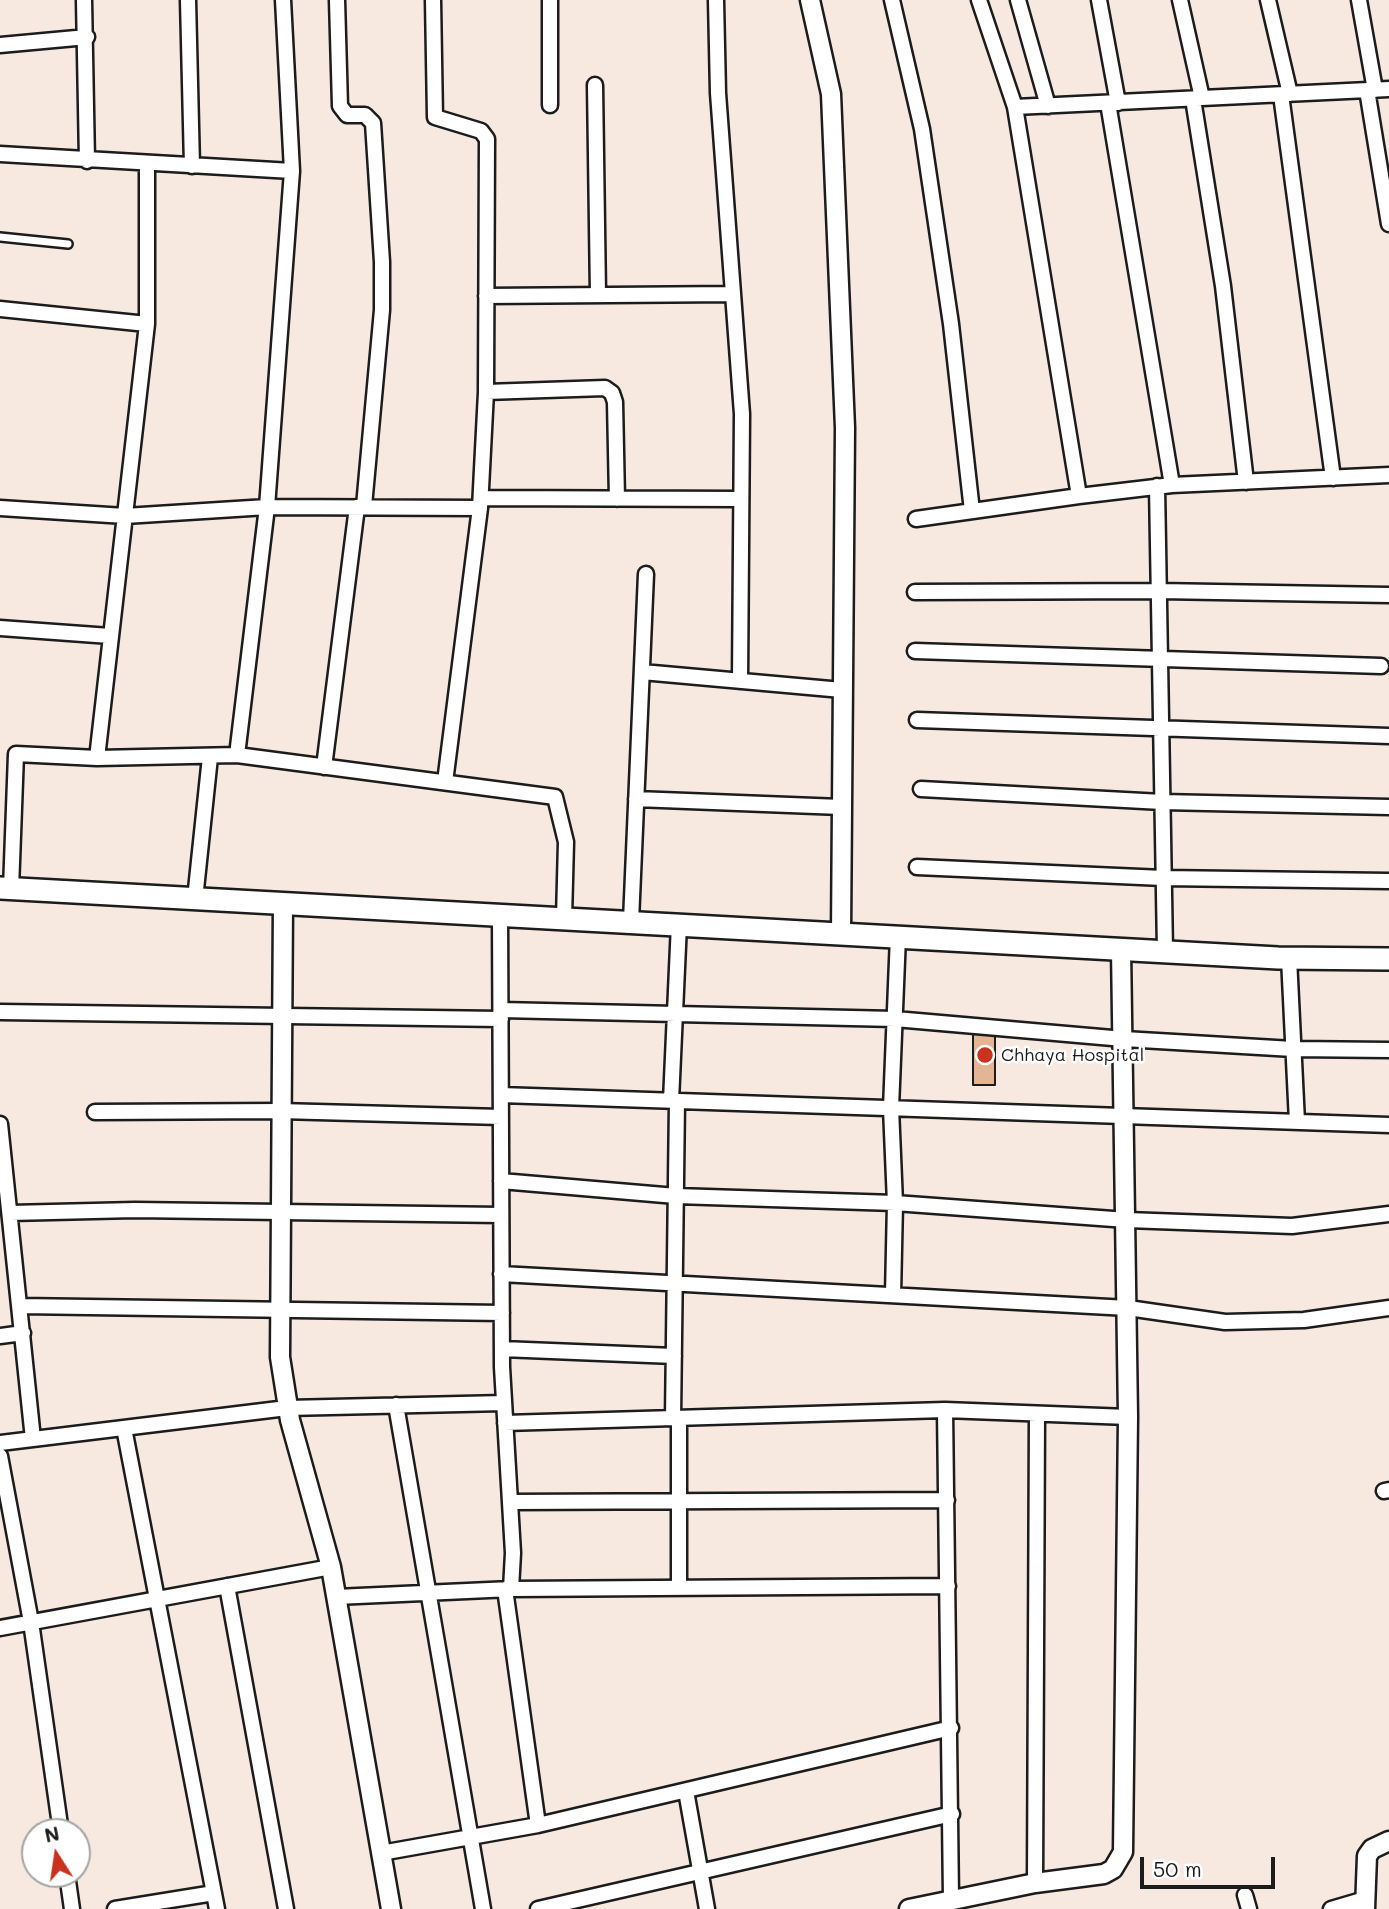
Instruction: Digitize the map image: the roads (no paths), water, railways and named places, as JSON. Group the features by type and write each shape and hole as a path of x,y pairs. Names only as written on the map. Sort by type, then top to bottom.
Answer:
{"main road":[{"path":"5,889 1289,958 1389,959"}],"street":[{"path":"85,0 87,160"},
{"path":"188,0 192,166"},
{"path":"237,755 267,507 292,171 283,0"},
{"path":"324,766 361,506 382,310 383,262 373,123 365,115 347,115 340,106 337,0"},
{"path":"433,0 435,117 481,131 487,139 486,392 481,503 445,782"},
{"path":"550,0 550,105"},
{"path":"716,0 718,93 742,414 740,681"},
{"path":"810,0 831,94 845,428 841,933"},
{"path":"892,0 922,129 951,324 972,510"},
{"path":"979,0 1015,107 1079,496"},
{"path":"1018,0 1048,106"},
{"path":"1099,0 1165,486 1159,591 1165,951"},
{"path":"1180,0 1223,286 1246,482"},
{"path":"1268,0 1286,94 1333,478"},
{"path":"1359,0 1377,90 1389,224"},
{"path":"0,45 87,37"},
{"path":"595,85 598,295"},
{"path":"1015,107 1377,90"},
{"path":"0,154 292,171"},
{"path":"97,758 147,324 147,164"},
{"path":"486,296 733,294"},
{"path":"0,309 147,324"},
{"path":"486,392 605,388 612,393 615,402 617,499"},
{"path":"916,519 1165,486 1389,475"},
{"path":"0,508 125,516 267,507 741,499"},
{"path":"631,922 646,574"},
{"path":"915,592 1159,591 1389,595"},
{"path":"0,628 110,636"},
{"path":"915,651 1160,661 1381,666"},
{"path":"642,672 842,690"},
{"path":"917,720 1389,736"},
{"path":"0,752 97,758 237,755 555,797 566,842 564,918"},
{"path":"5,889 16,754"},
{"path":"195,899 210,757"},
{"path":"921,789 1162,802 1389,807"},
{"path":"636,799 841,807"},
{"path":"918,867 1163,878 1389,881"},
{"path":"283,903 280,1357 288,1408 331,1567 391,1909"},
{"path":"500,915 501,1274 510,1502 508,1589 538,1825"},
{"path":"679,924 674,1101 674,1356 679,1587"},
{"path":"893,1295 895,1203 891,1108 898,936"},
{"path":"909,1909 1035,1883 1104,1874 1113,1869 1123,1852 1128,1308 1121,949"},
{"path":"1289,958 1297,1122"},
{"path":"0,1012 281,1016 675,1014 895,1019 1293,1049 1389,1050"},
{"path":"501,1095 1389,1125"},
{"path":"95,1112 280,1111 501,1117"},
{"path":"0,1124 33,1439"},
{"path":"501,1181 676,1196 895,1203 1127,1220 1292,1226 1389,1214"},
{"path":"10,1213 135,1210 501,1215"},
{"path":"501,1274 1128,1308 1213,1321 1263,1322 1389,1308"},
{"path":"20,1306 280,1312 502,1313"},
{"path":"0,1336 23,1333"},
{"path":"502,1349 674,1356"},
{"path":"0,1443 288,1408 504,1402"},
{"path":"396,1405 426,1592 483,1909"},
{"path":"505,1423 945,1410 1128,1417"},
{"path":"945,1410 951,1899"},
{"path":"1035,1883 1037,1413"},
{"path":"124,1428 217,1909"},
{"path":"0,1456 31,1622 59,1818"},
{"path":"510,1502 947,1500"},
{"path":"0,1628 331,1567"},
{"path":"227,1586 286,1909"},
{"path":"336,1597 508,1589 948,1586"},
{"path":"382,1853 538,1825 951,1728"},
{"path":"686,1791 707,1909"},
{"path":"538,1909 952,1814"},
{"path":"1332,1909 1365,1904 1367,1856 1373,1849 1389,1841"},
{"path":"69,1888 72,1909"},
{"path":"115,1909 214,1893"}],"lane":[{"path":"0,237 68,244"}],"place":[{"name":"Chhaya Hospital","path":"985,1055"}]}
